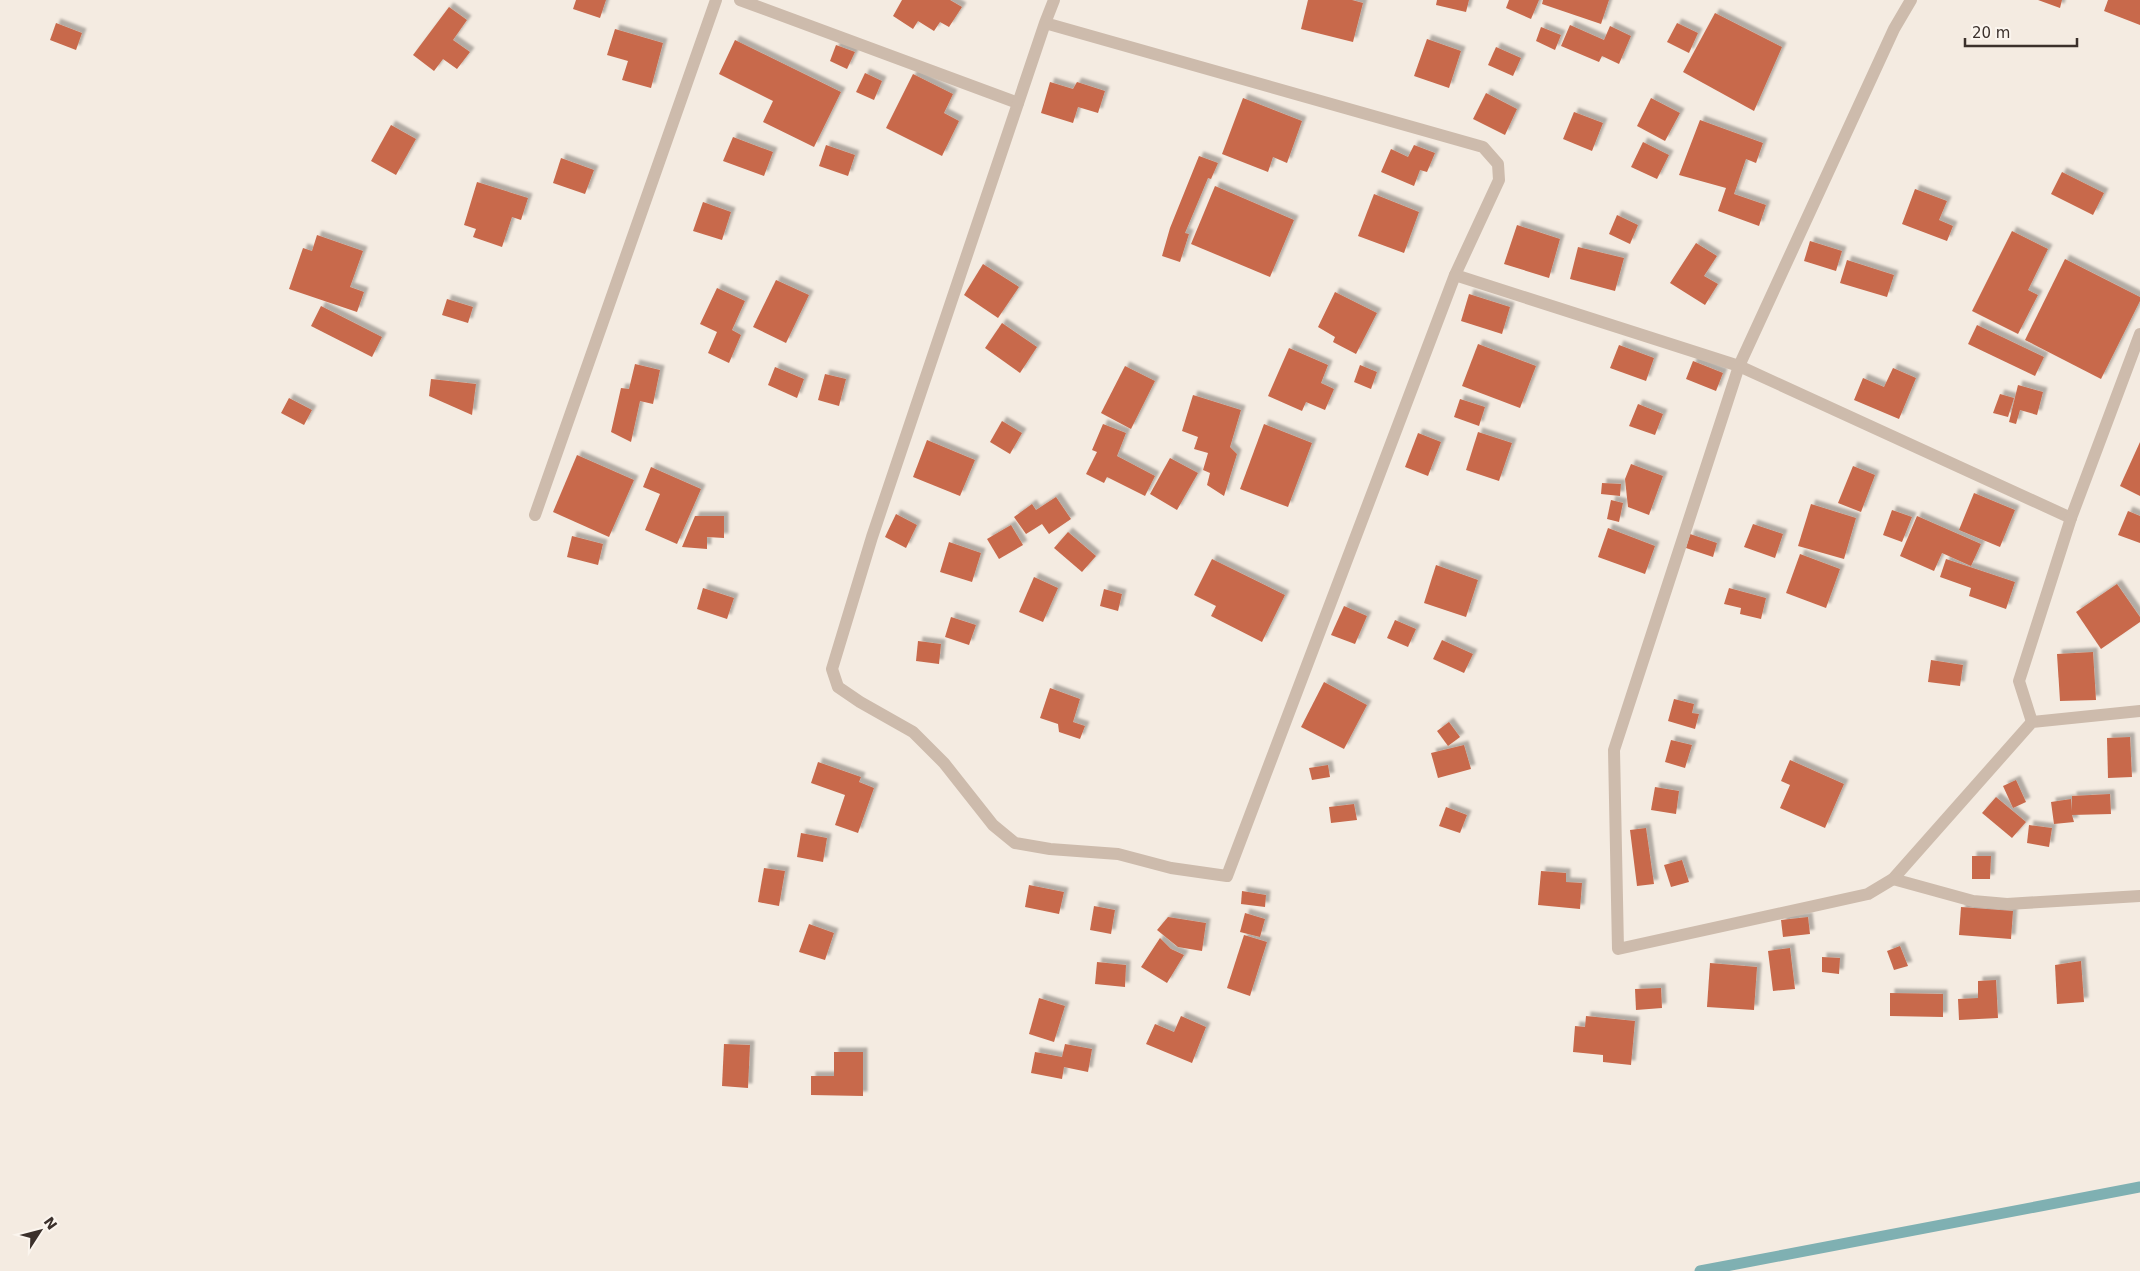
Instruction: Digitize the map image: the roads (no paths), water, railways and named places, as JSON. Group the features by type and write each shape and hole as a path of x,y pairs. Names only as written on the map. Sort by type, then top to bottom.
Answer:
{"street":[{"path":"535,515 716,0"},
{"path":"740,0 1018,103"},
{"path":"1045,23 1483,148 1498,164 1499,180 1455,275 1227,876 1171,868 1118,854 1050,849 1015,843 993,825 944,763 912,732 838,687 832,670 872,537 1045,23 1054,0"},
{"path":"1911,0 1894,29 1739,366 1614,750 1618,950 1868,894 1893,879 2032,722 2140,711"},
{"path":"1455,275 1739,366 2071,518"},
{"path":"2032,722 2019,681 2071,518 2140,334"},
{"path":"1893,879 1973,901 2007,904 2140,896"}],"waterway":[{"path":"1700,1271 2140,1187"}]}
